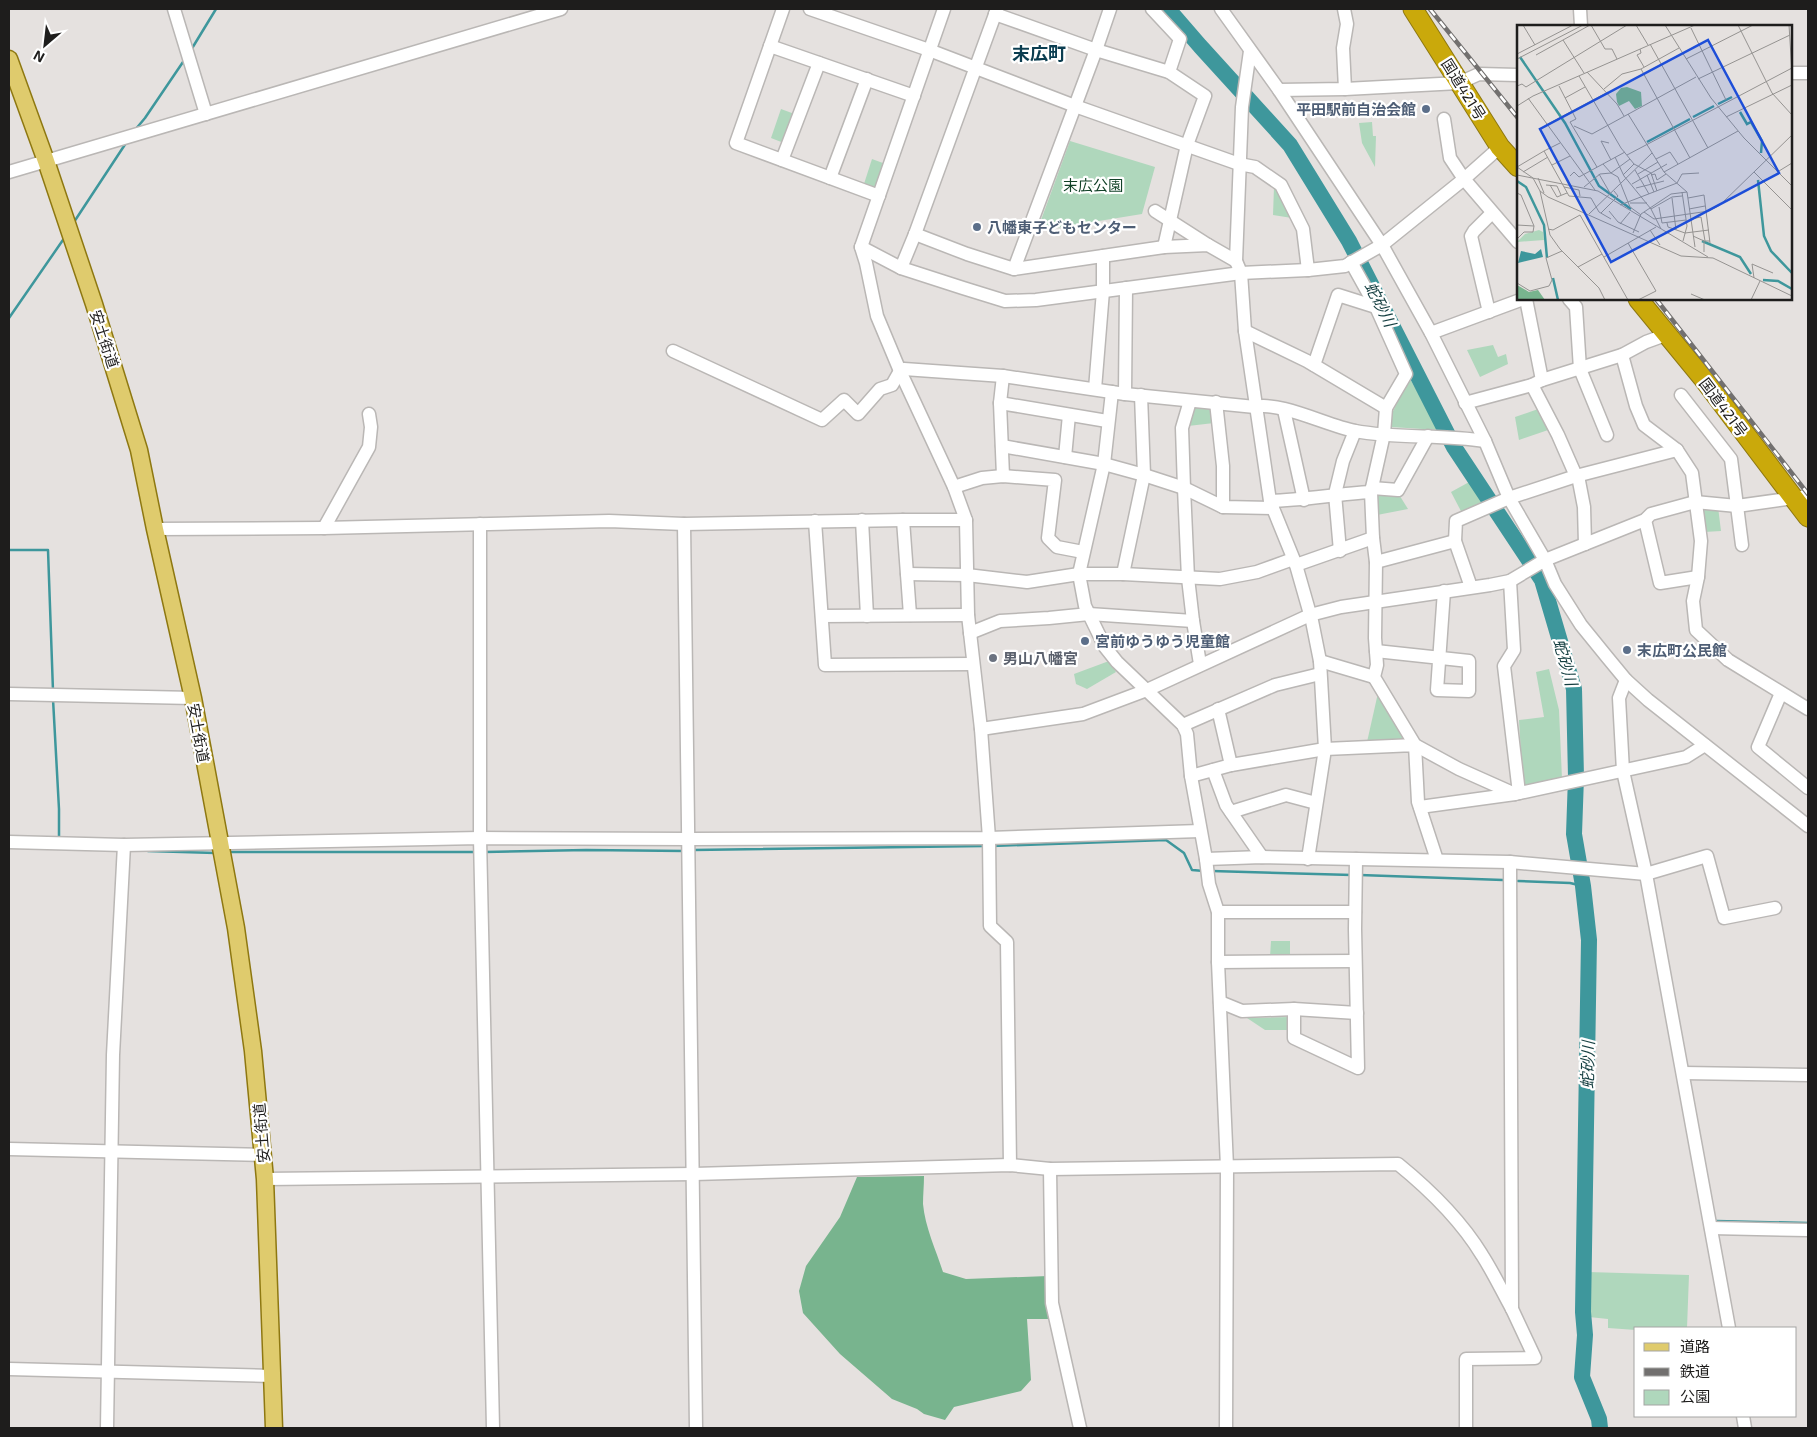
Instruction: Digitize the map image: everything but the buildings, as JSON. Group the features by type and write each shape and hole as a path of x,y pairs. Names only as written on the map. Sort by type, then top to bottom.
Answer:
{"highway":[{"name":"国道421号","path":"1413,9 1500,147 1517,166"},
{"name":"国道421号","path":"1639,300 1800,497 1808,518"}],"main road":[{"name":"安土街道","path":"9,59 46,161 121,387 139,450 193,698 236,928 253,1051 265,1179 274,1428"}],"street":[{"path":"174,9 206,114"},
{"path":"9,172 561,9"},
{"path":"783,9 736,143 879,196"},
{"path":"810,9 929,50 1075,106 1255,168 1280,185 1303,229 1308,270"},
{"path":"944,9 861,247 877,316 900,371 954,487 966,520 968,615 972,664 976,674 977,709 981,729 989,838 990,926 1007,942 1010,1165"},
{"path":"1014,269 1110,9"},
{"path":"1152,9 1180,39 1169,72"},
{"path":"1221,9 1279,90 1382,246 1431,333 1485,441 1509,498 1545,560 1555,584 1581,625 1626,680 1648,700 1808,826"},
{"path":"1344,9 1347,24 1343,48 1345,89"},
{"path":"1580,9 1581,25"},
{"path":"901,268 996,12 1096,50 1169,72 1205,96 1187,145 1164,246"},
{"path":"770,46 914,96"},
{"path":"1250,51 1242,107 1239,164 1238,267 1255,407 1272,505 1294,562 1310,615 1320,667 1326,749 1308,859"},
{"path":"782,160 819,63"},
{"path":"1792,73 1808,73"},
{"path":"1279,90 1345,89 1458,83 1479,74 1517,75"},
{"path":"830,178 867,80"},
{"path":"1444,119 1450,158 1464,179 1517,241"},
{"path":"861,247 901,268 1005,301 1036,300 1126,288 1238,267 1308,270 1345,266 1382,246 1500,147"},
{"path":"1155,211 1170,219 1238,267"},
{"path":"1489,312 1471,236 1474,230 1492,213"},
{"path":"915,234 1014,269 1164,246 1208,245"},
{"path":"1094,389 1103,256"},
{"path":"1354,260 1406,374 1386,408 1384,434 1372,490 1373,538 1376,562 1377,665 1374,678 1415,745 1420,807 1437,860"},
{"path":"1126,288 1119,393 1108,421 1104,464 1079,574 1085,606 1105,647 1117,662 1183,725 1187,734 1191,776 1209,884 1218,912 1218,962 1227,1167 1226,1428"},
{"path":"1314,365 1338,295 1376,307"},
{"path":"1431,333 1521,300"},
{"path":"1524,300 1537,383 1577,476 1584,507 1585,544"},
{"path":"1570,300 1576,307 1580,369 1607,435"},
{"path":"1245,331 1314,365 1386,408"},
{"path":"1465,402 1537,383 1622,355 1646,342 1668,334"},
{"path":"673,351 822,420 844,400 858,414 880,388 892,385 900,371 904,369 1003,376 1141,396 1261,406 1284,410 1355,431 1485,441"},
{"path":"1622,355 1636,406 1644,424 1677,450 1692,473 1701,541 1698,577 1693,601 1696,630 1728,660 1808,709"},
{"path":"1002,476 1000,403 1003,376"},
{"path":"1123,574 1144,475 1141,396"},
{"path":"1681,396 1732,459 1742,545"},
{"path":"1190,401 1182,428 1184,488 1188,578 1200,664"},
{"path":"1216,402 1223,466 1223,507"},
{"path":"1000,403 1108,421"},
{"path":"1284,410 1304,500"},
{"path":"324,528 369,447 371,427 369,414"},
{"path":"1065,456 1069,415"},
{"path":"1340,551 1335,494 1342,461 1355,431"},
{"path":"1002,446 1065,456 1144,475 1184,488 1223,507 1272,505 1335,494 1372,490 1398,490 1428,436"},
{"path":"1471,587 1455,541 1456,521 1509,498 1577,476 1677,450"},
{"path":"954,487 982,478 1002,476 1055,480 1048,538 1057,547 1083,552"},
{"path":"981,729 1083,714 1147,690 1310,615 1341,606 1510,581 1545,560 1645,520 1652,514 1695,502 1737,506 1800,497"},
{"path":"862,520 867,616"},
{"path":"903,520 910,615"},
{"path":"155,529 324,528 609,521 684,524 966,520"},
{"path":"1645,520 1660,583 1698,577"},
{"path":"815,521 825,665 972,664"},
{"path":"480,524 480,838 493,1428"},
{"path":"684,524 696,1428"},
{"path":"907,574 967,575 1027,582 1079,574 1123,574 1220,579 1257,572 1340,551 1373,538"},
{"path":"1376,562 1455,541"},
{"path":"1510,581 1514,650 1504,666 1517,793"},
{"path":"1376,651 1439,658 1444,591"},
{"path":"970,633 1000,621 1089,614 1193,622"},
{"path":"822,616 968,615"},
{"path":"1183,725 1320,667 1374,678"},
{"path":"1626,680 1618,698 1623,772 1646,874 1729,1327"},
{"path":"1781,693 1758,747 1808,788"},
{"path":"9,694 193,698"},
{"path":"1218,709 1231,765"},
{"path":"1191,776 1231,765 1326,749 1415,745 1459,769 1517,793"},
{"path":"1420,807 1517,793 1623,772 1686,757 1705,745"},
{"path":"1213,770 1226,805 1262,857"},
{"path":"1231,812 1286,795 1316,803"},
{"path":"9,842 124,845 480,838 989,838 1200,831"},
{"path":"107,1428 114,1055 124,845"},
{"path":"1206,859 1262,857 1510,862 1646,874 1706,856 1724,918 1775,908"},
{"path":"1294,1008 1294,1038 1358,1068 1355,912 1356,859"},
{"path":"1510,862 1512,1309"},
{"path":"1218,912 1355,912"},
{"path":"1218,962 1356,961"},
{"path":"1220,1002 1242,1011 1294,1008 1357,1013"},
{"path":"1683,1073 1808,1076"},
{"path":"9,1149 263,1154"},
{"path":"265,1179 694,1174 1010,1165 1050,1169 1398,1164 1425,1186 1453,1215 1482,1254 1512,1309 1535,1358 1466,1359 1466,1428"},
{"path":"1050,1169 1052,1302 1080,1428"},
{"path":"1711,1228 1808,1230"},
{"path":"9,1369 272,1376"}],"green space":[{"path":"781,109 800,116 789,145 771,138"},
{"path":"1372,122 1373,136 1376,136 1375,167 1362,143 1359,123"},
{"name":"末広公園","path":"1070,141 1155,167 1142,214 1037,231"},
{"path":"872,159 891,166 875,191 863,187"},
{"path":"1274,187 1280,193 1292,218 1273,215"},
{"path":"1493,345 1498,357 1506,354 1508,364 1480,377 1467,350"},
{"path":"1409,377 1439,430 1391,427 1388,422"},
{"path":"1198,406 1214,409 1214,423 1188,426 1192,410"},
{"path":"1541,408 1551,429 1519,440 1515,417"},
{"path":"1471,481 1484,503 1463,515 1451,492"},
{"path":"1398,493 1408,509 1377,515 1376,494"},
{"path":"1705,505 1718,507 1721,531 1704,532 1700,510"},
{"path":"1109,661 1116,672 1087,689 1076,684 1074,674"},
{"path":"1549,669 1559,710 1562,779 1523,788 1519,720 1544,717 1536,672"},
{"path":"1378,693 1408,740 1367,742"},
{"path":"1271,941 1290,941 1290,957 1270,957"},
{"path":"1290,1017 1290,1030 1265,1030 1247,1018"},
{"path":"924,1176 924,1213 943,1272 966,1279 1048,1276 1051,1319 1027,1319 1031,1380 1021,1391 954,1407 945,1420 924,1414 917,1409 892,1399 840,1354 803,1313 799,1291 806,1266 840,1217 857,1177"},
{"path":"1588,1272 1689,1275 1687,1327 1634,1327 1634,1330 1608,1328 1608,1319 1589,1317"}],"waterway":[{"path":"191,50 216,9"},
{"name":"蛇砂川","path":"1168,9 1290,145 1349,241 1454,447 1542,580 1574,689 1576,777 1574,834 1583,886 1589,940 1583,1312 1585,1335 1582,1377 1599,1419 1600,1428"},
{"path":"135,130 185,59"},
{"path":"74,222 126,143"},
{"path":"9,318 65,237"},
{"path":"9,550 48,550 53,691"},
{"path":"53,699 59,839"},
{"path":"992,846 1166,840 1184,853 1192,870 1204,871"},
{"path":"693,850 984,846"},
{"path":"148,851 215,853"},
{"path":"485,852 685,851"},
{"path":"228,852 477,852"},
{"path":"1212,871 1352,875"},
{"path":"1360,875 1503,880"},
{"path":"1518,881 1570,883 1583,886"},
{"path":"1716,1221 1808,1223"}],"railway":[{"path":"1430,9 1517,117"},
{"path":"1657,300 1808,494"}],"place":[{"name":"平田駅前自治会館","path":"1426,109"},
{"name":"八幡東子どもセンター","path":"977,227"},
{"name":"宮前ゆうゆう児童館","path":"1085,641"},
{"name":"末広町公民館","path":"1627,650"},
{"name":"男山八幡宮","path":"993,658"}],"district":[{"name":"末広町","path":"1039,53"}]}
